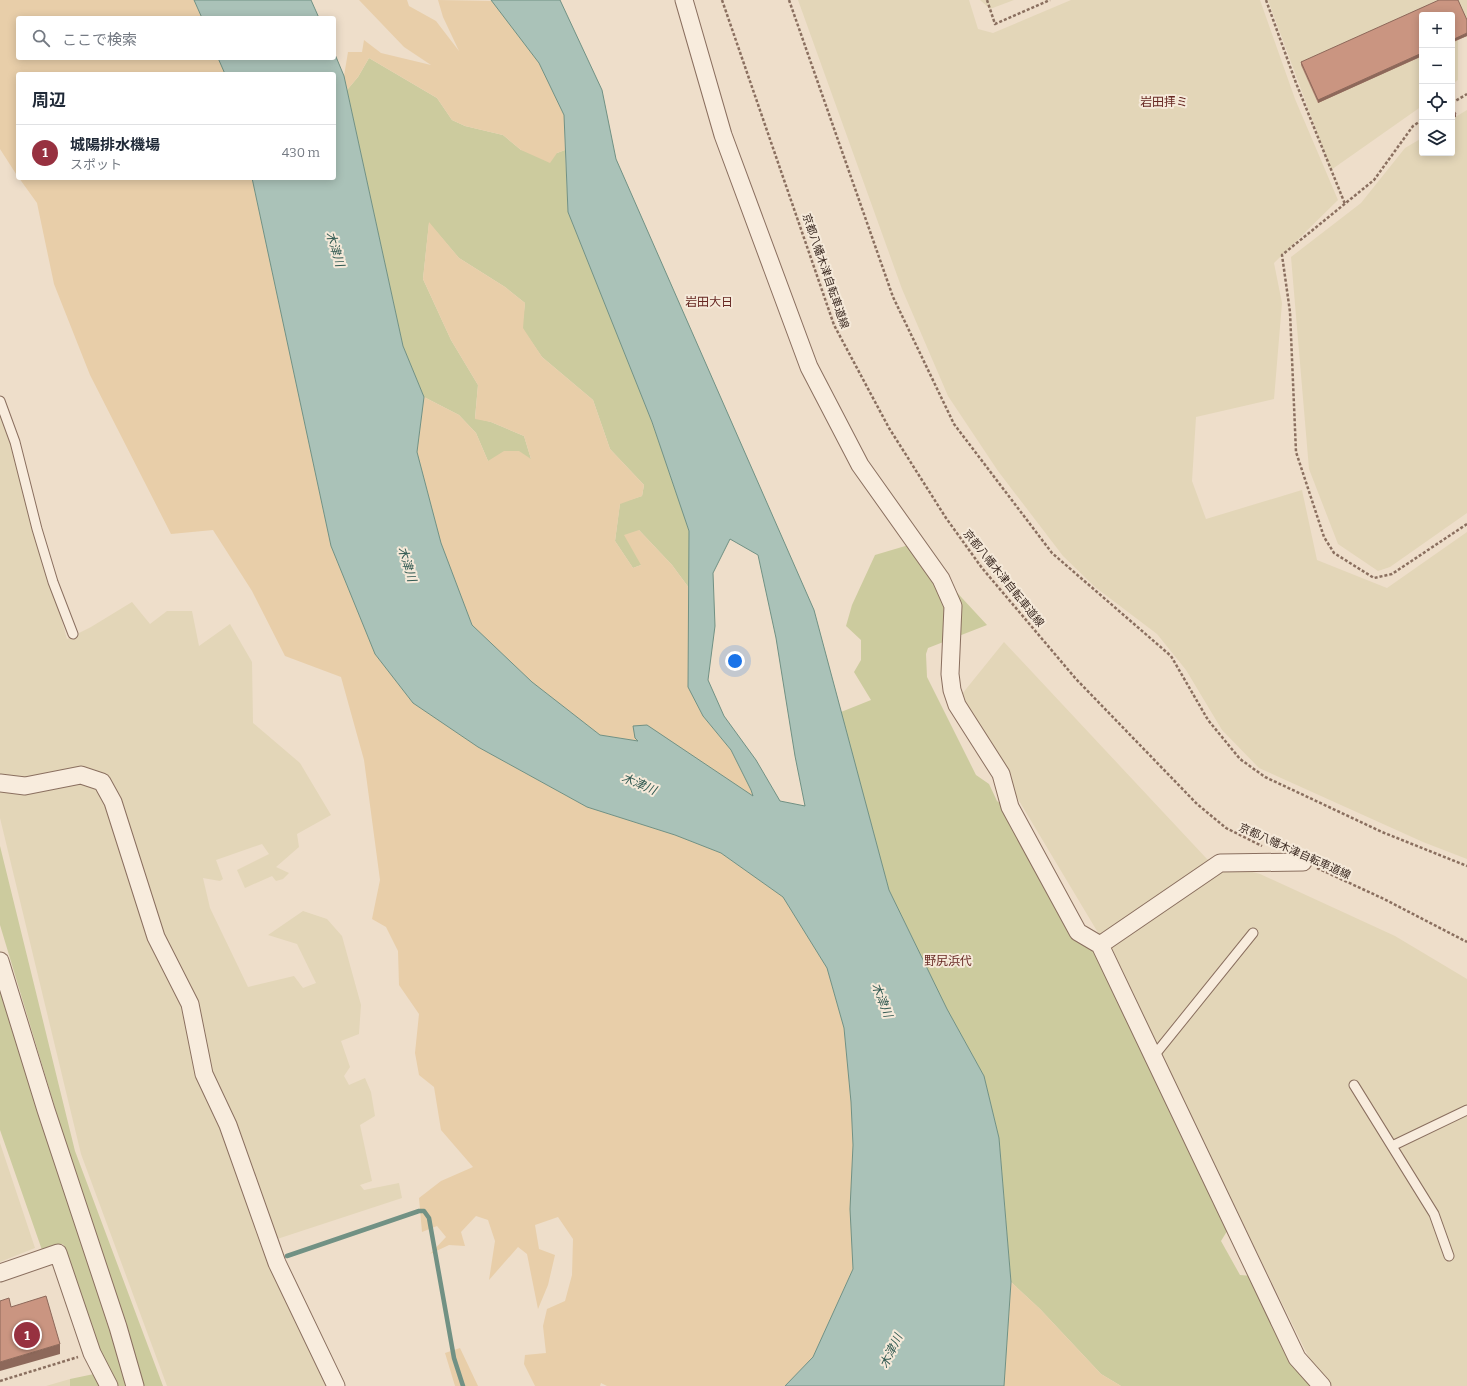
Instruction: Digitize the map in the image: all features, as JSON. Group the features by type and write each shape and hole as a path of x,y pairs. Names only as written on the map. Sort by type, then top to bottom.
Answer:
{"street":[{"path":"684,0 723,135 809,367 860,465 941,579 953,606 950,674 952,690 957,705 1001,774 1010,807 1078,932 1100,945 1297,1358 1322,1386"},
{"path":"0,783 25,786 81,775 102,782 113,802 156,937 190,1004 204,1074 228,1125 277,1263 336,1386"},
{"path":"1100,945 1220,863 1304,862"},
{"path":"0,961 46,1110 118,1327 135,1386"},
{"path":"0,1273 58,1253 92,1353 109,1386"}],"lane":[{"path":"0,401 15,442 37,529 53,582 73,634"},
{"path":"1153,1057 1253,933"},
{"path":"1354,1085 1434,1214 1449,1256"},
{"path":"1392,1146 1467,1110"}],"path":[{"name":"京都八幡木津自転車道線","path":"722,0 834,325 889,428 942,512 982,568 1087,691 1197,804 1226,828 1264,847"},
{"path":"789,0 893,297 954,424 1052,553 1170,656 1208,720 1240,759 1265,777 1382,832 1467,866"},
{"path":"987,0 995,24 1050,0"},
{"path":"1266,0 1296,83 1345,204"},
{"path":"1455,101 1467,94"},
{"path":"1419,122 1413,126 1374,180 1282,255 1290,312 1296,452 1324,536 1334,553 1374,578 1392,574 1467,524"},
{"name":"京都八幡木津自転車道線","path":"1304,862 1384,899 1467,942"},
{"path":"0,1380 92,1353"}],"shaded area":[{"path":"798,0 969,0 978,29 993,33 1071,0 1260,0 1295,99 1338,200 1274,263 1282,303 1274,399 1196,417 1192,481 1206,519 1302,490 1317,560 1387,588 1467,532 1467,859 1423,842 1259,768 1222,730 1186,670 1157,634 1095,587 1063,556 998,471 948,396 902,289"},
{"path":"980,0 1014,0 990,9"},
{"path":"1268,0 1467,0 1467,27 1458,30 1458,80 1455,82 1455,12 1419,12 1419,108 1331,170"},
{"path":"1467,110 1467,513 1390,567 1378,571 1338,544 1309,469 1291,257 1361,203 1405,148 1419,140 1419,156 1455,156 1455,117"},
{"path":"0,396 67,639 91,627 132,602 150,624 167,611 192,611 199,646 230,624 252,662 253,723 300,763 331,815 297,834 299,847 276,867 289,873 283,879 276,881 272,876 245,888 237,870 269,854 262,844 216,860 223,879 220,881 203,878 210,908 248,987 294,976 303,988 316,983 297,944 268,935 303,911 327,919 342,936 361,1005 359,1034 341,1041 350,1067 344,1076 349,1085 365,1078 371,1092 375,1116 360,1125 372,1181 360,1185 364,1190 399,1183 402,1198 268,1242 337,1386 167,1386 81,1154 0,818"},
{"path":"1004,642 1207,859 1260,874 1395,936 1467,979 1467,1386 1323,1386 1103,941 958,699"},
{"path":"0,1143 35,1248 0,1262"},
{"path":"70,1379 70,1386 46,1386"}],"green space":[{"path":"369,58 437,98 452,120 465,126 503,135 521,150 557,153 565,150 568,212 652,422 689,531 689,588 672,565 639,530 641,565 633,568 615,541 620,503 642,496 644,485 610,449 593,400 542,357 522,328 525,303 505,287 459,258 429,223 423,279 451,340 478,385 475,418 491,422 524,436 531,459 488,461 476,433 459,415 424,397 403,346 347,90 358,77"},
{"path":"912,544 987,625 928,648 926,654 927,677 976,775 989,784 997,801 1020,818 1093,941 1229,1228 1221,1241 1240,1275 1253,1276 1314,1386 1121,1386 1101,1374 1040,1309 1011,1282 999,1138 984,1076 947,1009 889,890 841,712 871,700 854,672 861,660 861,640 846,626 852,605 875,555"},
{"path":"0,846 75,1151 163,1386 142,1386 89,1221 0,925"},
{"path":"0,981 128,1386 117,1386 97,1346 63,1244 42,1250 0,1130"},
{"path":"94,1374 100,1386 70,1386 70,1379"}],"sand":[{"path":"0,0 194,0 201,16 16,16 16,60 219,60 224,72 16,72 16,174 0,149"},
{"path":"359,0 407,0 409,6 436,21 459,51 443,17 438,0 493,1 539,63 564,115 565,150 557,153 550,163 521,150 503,135 465,126 452,120 437,98 369,58 358,77 347,90 344,76 348,52 362,52 364,40 381,53 431,65 404,47"},
{"path":"20,180 252,180 331,546 375,654 413,703 478,747 587,807 675,835 721,853 783,897 827,968 844,1028 851,1102 853,1145 850,1209 853,1269 813,1357 785,1386 607,1386 601,1383 600,1386 535,1386 524,1364 525,1355 546,1353 543,1326 547,1309 565,1301 572,1275 573,1239 558,1217 535,1225 539,1249 555,1255 548,1285 538,1309 527,1254 518,1247 489,1280 495,1241 488,1220 476,1216 461,1232 465,1246 449,1245 430,1254 446,1237 437,1226 422,1232 419,1198 441,1181 473,1167 441,1130 434,1087 419,1075 415,1053 419,1014 399,985 398,951 386,927 372,919 380,880 364,760 341,677 285,656 252,591 213,530 171,534 90,375 54,284 37,203"},
{"path":"429,222 459,258 505,287 525,303 523,328 542,357 593,400 610,449 644,485 642,496 620,504 615,541 633,568 641,565 624,535 639,530 672,565 689,588 688,687 703,716 731,750 753,796 639,741 600,735 532,682 472,625 441,543 417,452 424,397 459,415 476,433 488,461 504,451 519,451 531,459 524,436 491,422 475,419 478,385 451,340 423,279"},
{"path":"1011,1282 1040,1309 1101,1374 1121,1386 1004,1386"},
{"path":"460,1348 478,1386 455,1386 445,1353"}],"water":[{"path":"194,0 311,0 318,16 201,16"},
{"name":"木津川","path":"491,0 560,0 602,90 616,159 814,610 889,890 947,1009 984,1076 999,1138 1011,1282 1004,1386 785,1386 813,1357 853,1269 850,1209 853,1145 851,1102 844,1028 827,968 783,897 721,853 675,835 587,807 478,747 413,703 375,654 331,546 252,180 336,180 336,72 224,72 219,60 336,60 336,57 344,76 403,346 424,397 417,452 441,543 472,625 532,682 600,735 638,741 635,738 633,726 647,725 753,796 731,750 703,716 688,687 689,531 652,422 568,212 564,115 539,63","holes":["730,539 758,555 776,638 795,756 805,806 780,801 756,760 724,716 708,680 715,626 713,573"]}],"building":[{"path":"1439,0 1458,0 1467,20 1467,33 1455,39 1455,12 1419,12 1419,54 1318,100 1301,62"},
{"path":"46,1296 60,1344 0,1362 0,1301 9,1298 11,1307"}],"waterway":[{"path":"287,1256 419,1211 424,1211 429,1218 454,1358 463,1386"}],"place":[{"name":"城陽排水機場","path":"27,1335"}],"district":[{"name":"岩田拝ミ","path":"1164,102"},
{"name":"岩田大日","path":"709,302"},
{"name":"野尻浜代","path":"948,961"}]}
